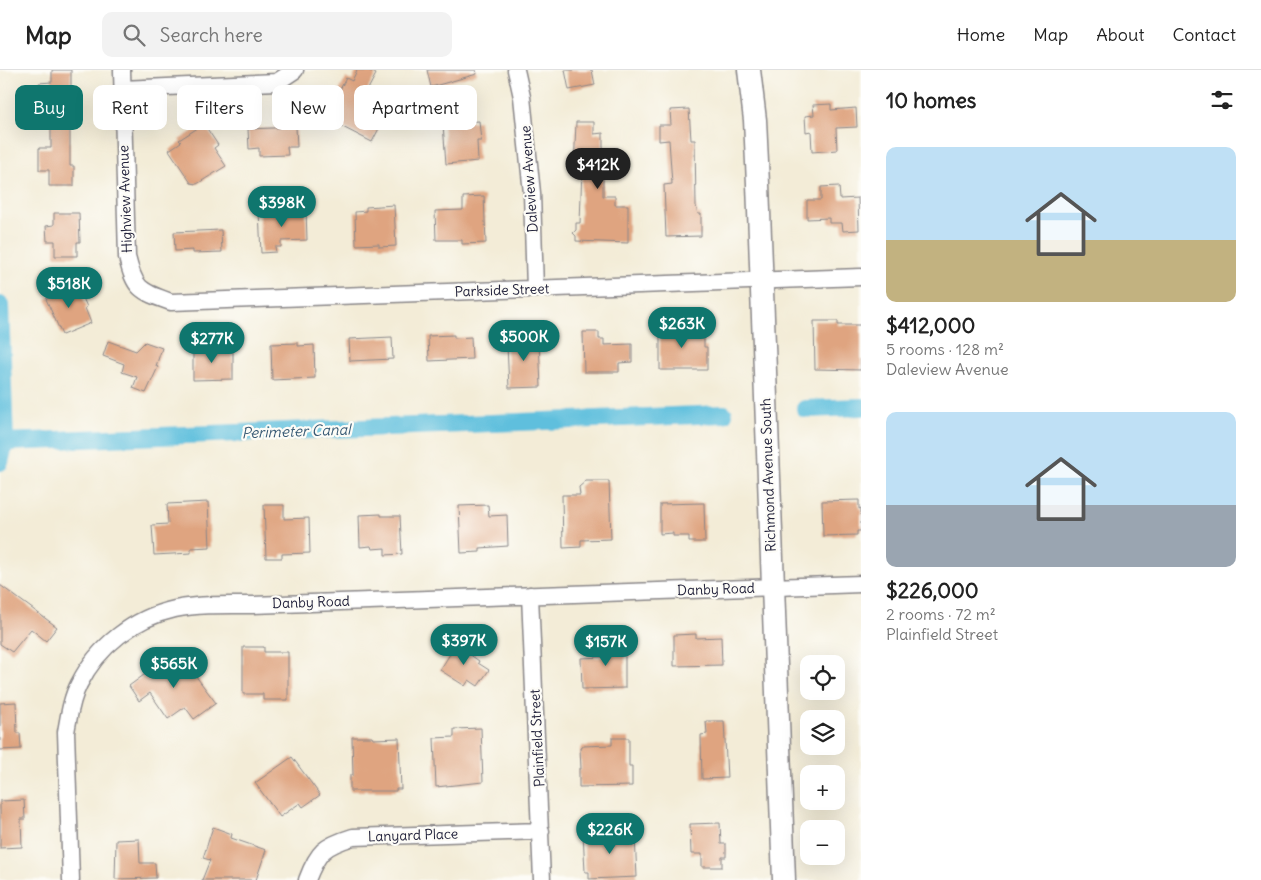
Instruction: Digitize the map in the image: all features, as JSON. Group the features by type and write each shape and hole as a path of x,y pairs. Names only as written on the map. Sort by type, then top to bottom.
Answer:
{"street":[{"name":"Highview Avenue","path":"122,70 122,85"},
{"path":"167,87 277,82 295,70"},
{"name":"Daleview Avenue","path":"516,70 522,97 532,193 535,289"},
{"name":"Richmond Avenue South","path":"749,70 755,120 784,880"},
{"name":"Highview Avenue","path":"123,130 127,257 132,278 145,293"},
{"name":"Parkside Street","path":"145,293 171,302 861,277"},
{"name":"Danby Road","path":"71,880 66,732 70,708 78,685 92,662 111,642 129,628 150,617 204,605 861,584"},
{"name":"Plainfield Street","path":"530,595 542,880"},
{"name":"Lanyard Place","path":"307,880 316,858 331,844 353,837 541,831"}],"building":[{"path":"52,70 71,70 71,85 39,85 39,83 52,82"},
{"path":"357,70 368,70 376,74 370,85 354,85 354,130 378,130 372,142 344,128 344,85 342,85 346,78 352,81"},
{"path":"427,70 476,70 477,74 438,85 431,85"},
{"path":"565,70 592,70 595,85 569,90"},
{"path":"831,104 831,110 856,108 857,127 836,128 837,150 812,152 811,131 806,132 805,116 814,115 813,105"},
{"path":"689,109 691,140 695,140 696,206 698,214 701,214 701,236 666,237 664,185 672,184 669,140 659,141 659,125 671,125 670,110"},
{"path":"477,121 479,121 481,141 477,141 478,161 446,164 443,130 477,130"},
{"path":"576,122 594,122 594,134 603,133 603,148 618,148 618,168 603,168 603,196 615,196 615,205 628,205 628,243 576,241 576,236 573,233 576,230 576,223 580,223 582,168 574,169"},
{"path":"262,128 296,130 297,147 287,147 288,155 259,156 259,148 249,149 248,130 262,130"},
{"path":"51,130 70,130 70,166 74,166 74,186 49,186 49,170 39,170 39,148 51,148"},
{"path":"195,130 208,130 218,145 214,148 226,166 197,184 191,183 169,150 181,142 179,140"},
{"path":"839,186 840,199 858,198 859,230 843,231 842,223 829,223 829,218 807,219 807,200 821,200 821,187"},
{"path":"484,196 486,243 462,244 462,240 436,240 435,211 463,210 463,197"},
{"path":"394,205 396,246 379,247 379,244 356,245 355,212 366,211 366,207"},
{"path":"306,209 307,240 281,241 281,247 275,247 276,252 261,253 259,211"},
{"path":"54,213 79,213 80,242 77,242 77,256 55,256 55,241 47,241 46,226 54,225"},
{"path":"221,230 222,252 193,253 193,250 175,251 174,232"},
{"path":"76,282 87,307 85,308 91,323 62,335 46,299 55,295 53,292"},
{"path":"814,321 838,321 838,325 861,325 861,370 815,369"},
{"path":"660,326 680,326 680,329 704,329 704,347 707,347 707,370 660,370"},
{"path":"527,332 527,342 539,341 541,387 509,388 507,345 511,344 511,333"},
{"path":"583,332 599,332 599,339 604,339 604,345 632,344 632,362 619,363 619,372 584,372"},
{"path":"454,335 454,338 471,337 472,359 429,361 428,336"},
{"path":"392,337 393,359 350,361 349,339"},
{"path":"108,341 136,351 145,342 162,348 156,366 158,367 146,393 133,388 137,377 122,372 124,364 103,356"},
{"path":"298,343 298,346 314,345 315,378 272,380 271,344"},
{"path":"193,345 209,345 209,351 233,351 233,379 193,380"},
{"path":"586,481 609,481 611,539 581,540 581,547 563,548 562,495 580,495 579,487"},
{"path":"859,500 861,531 857,531 857,535 823,536 822,501"},
{"path":"208,502 210,547 191,548 191,553 154,555 152,525 168,524 167,504"},
{"path":"704,503 705,542 689,542 689,536 673,536 673,533 660,534 660,504"},
{"path":"264,505 284,505 284,519 309,518 310,553 282,554 282,558 266,558"},
{"path":"488,505 489,516 507,515 508,546 480,548 480,552 461,553 459,506"},
{"path":"381,514 381,516 400,516 402,554 385,555 385,548 372,549 371,546 360,547 359,515"},
{"path":"0,585 57,627 46,641 31,629 12,652 0,644"},
{"path":"696,634 696,638 721,637 722,665 674,666 674,635"},
{"path":"607,636 625,636 625,688 582,689 581,658 602,657 602,654 608,654"},
{"path":"459,640 472,648 469,654 489,670 478,686 469,680 465,686 440,670"},
{"path":"243,647 264,647 264,652 288,652 288,700 263,700 263,694 243,694"},
{"path":"180,655 216,703 194,719 185,707 168,719 150,693 139,701 129,686 152,669 154,672 160,669"},
{"path":"16,702 17,733 20,733 21,749 0,750 0,703"},
{"path":"706,721 724,721 727,778 702,779 701,735 707,734"},
{"path":"481,728 483,782 436,787 434,738 454,737 454,729"},
{"path":"352,737 372,737 373,739 399,738 401,789 396,789 396,791 350,791 350,775 353,775"},
{"path":"612,738 629,738 629,766 632,766 632,786 579,787 579,769 581,769 580,748 582,746 612,745"},
{"path":"292,757 320,795 303,807 300,803 280,817 255,783"},
{"path":"24,800 25,819 21,819 22,847 0,848 0,801"},
{"path":"720,823 721,844 726,844 726,857 722,857 722,867 702,867 702,854 691,854 690,824"},
{"path":"213,827 232,834 231,838 266,850 256,880 202,880 210,860 203,858"},
{"path":"623,830 624,836 635,836 637,877 589,879 589,872 585,872 583,832"},
{"path":"139,839 140,863 155,863 156,878 115,879 116,840"}],"waterway":[{"name":"Perimeter Canal","path":"0,305 5,442 724,414"},
{"name":"Perimeter Canal","path":"805,409 861,407"},
{"path":"0,462 5,442"}]}
